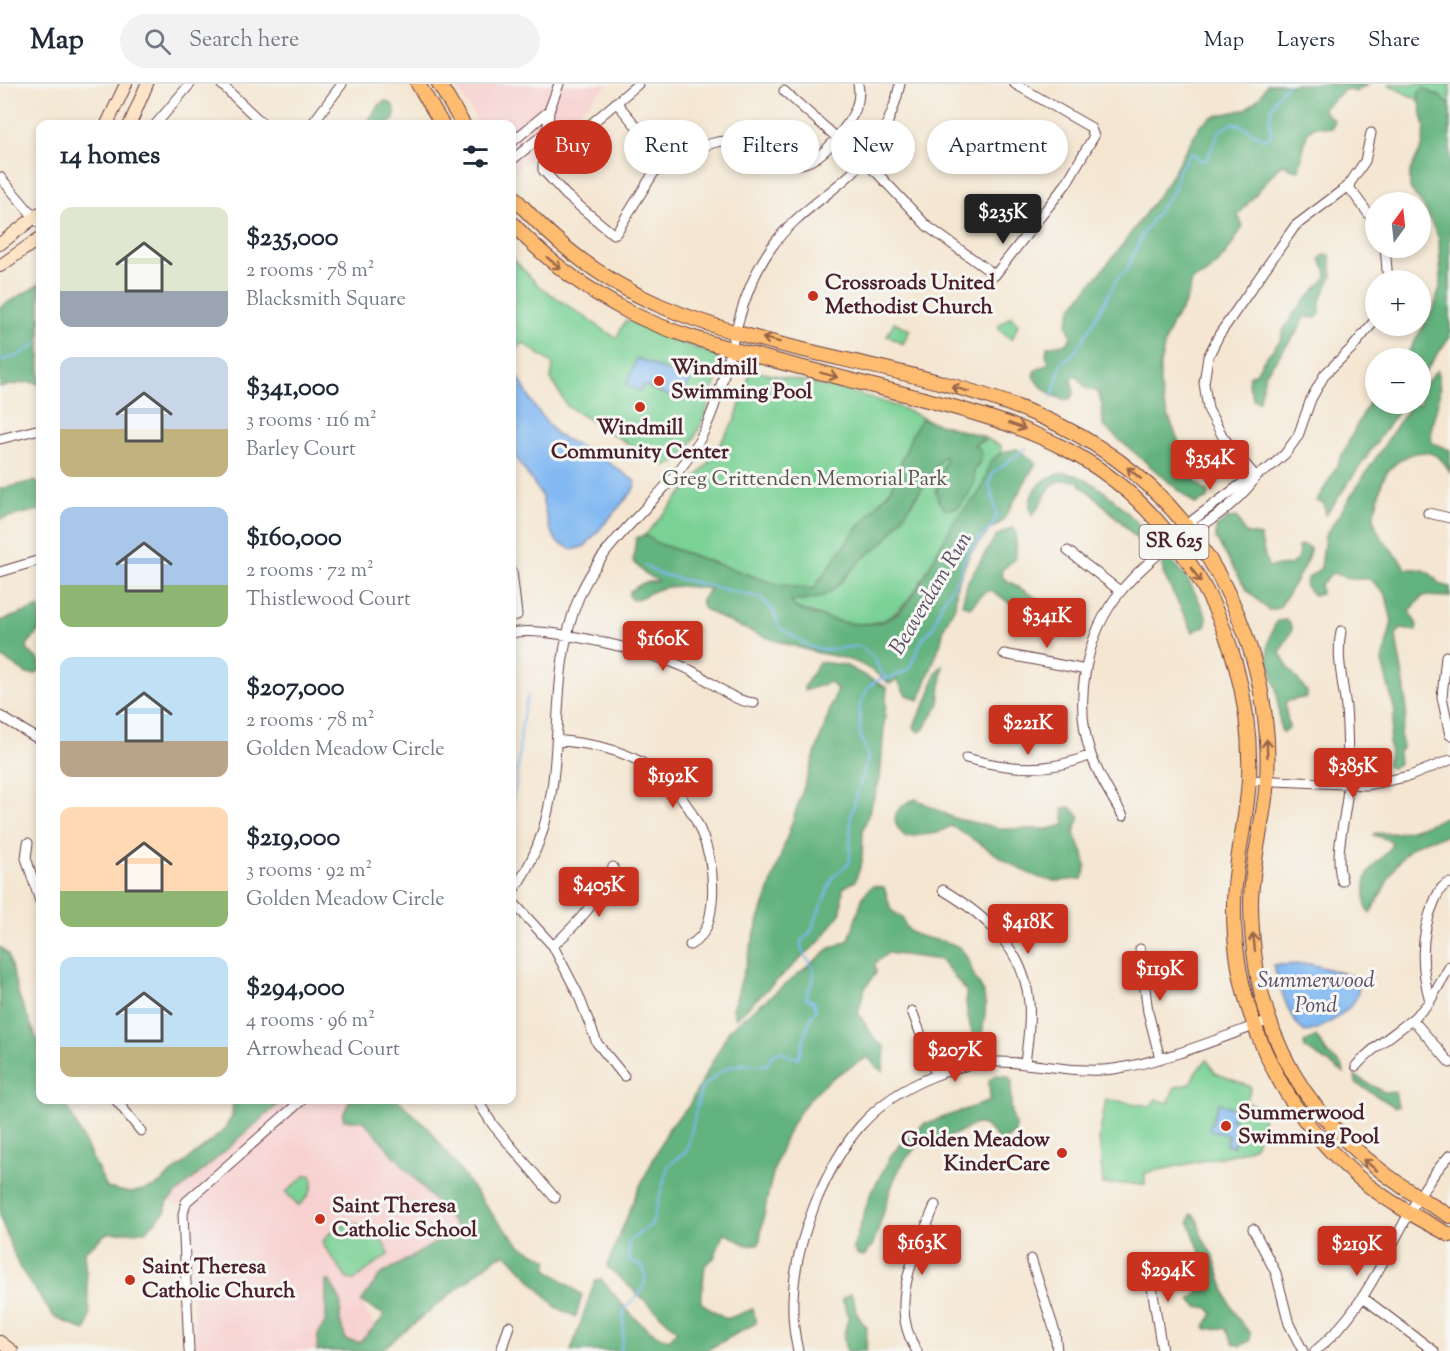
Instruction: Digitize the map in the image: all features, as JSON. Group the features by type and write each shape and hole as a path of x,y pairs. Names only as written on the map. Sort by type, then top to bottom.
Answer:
{"main road":[{"path":"109,120 126,84"},
{"path":"132,120 147,84"},
{"path":"418,84 440,120"},
{"path":"439,84 461,120"},
{"name":"SR 625","path":"516,199 564,246 609,279 668,309 736,331 962,390 1038,414 1091,441 1129,469 1160,497 1189,530 1217,572 1247,636 1262,698 1267,742 1267,781 1251,902 1255,957 1270,1020 1282,1050 1300,1085 1331,1128 1374,1168 1418,1198 1450,1216"},
{"path":"0,244 36,220"},
{"name":"SR 625","path":"516,227 556,265 611,302 662,327 731,349 977,413 1030,431 1068,449 1107,476 1143,507 1174,542 1212,603 1232,653 1241,686 1247,728 1248,780 1236,866 1234,920 1238,960 1254,1026 1279,1080 1312,1129 1357,1176 1409,1213 1450,1236"},
{"path":"0,266 36,241"},
{"path":"0,1342 12,1351"}],"street":[{"path":"159,120 190,84"},
{"path":"221,84 259,120"},
{"path":"315,120 342,84"},
{"path":"516,157 544,134 548,127 549,111 559,84"},
{"path":"638,84 543,165 543,170 566,195 613,234 653,174"},
{"path":"849,120 855,111 859,96 858,84"},
{"path":"888,120 900,84"},
{"path":"876,174 927,226 995,275 1066,184 1094,136 1090,127 1015,84"},
{"path":"784,91 831,132"},
{"path":"616,102 631,120"},
{"path":"516,139 549,111"},
{"path":"1256,477 1223,437 1208,409 1204,383 1208,357 1219,335 1295,226 1348,186 1365,161 1371,133"},
{"path":"709,143 728,141 759,147 783,162 804,163 821,153 831,143"},
{"path":"516,886 527,869 547,822 567,637 579,597 597,564 692,454 710,417 750,287 775,242 799,214 851,174"},
{"path":"0,177 36,215"},
{"path":"1348,186 1365,209"},
{"path":"1123,816 1091,755 1084,718 1086,670 1096,632 1120,591 1174,542 1189,530 1200,526 1249,487 1256,477 1292,446 1311,399 1325,374 1365,332"},
{"path":"0,439 36,430"},
{"path":"1428,513 1450,518"},
{"path":"1068,550 1120,591"},
{"path":"0,572 36,561"},
{"path":"1341,631 1337,650 1347,721 1348,786 1338,866 1342,881"},
{"path":"516,632 567,637 661,657 691,670 733,697 754,703"},
{"path":"1004,654 1086,670"},
{"path":"1446,657 1442,697 1450,735"},
{"path":"0,716 36,738"},
{"path":"557,740 601,746 631,757 662,778 689,809 704,839 713,888 708,927 700,939 690,945"},
{"path":"966,758 1000,767 1026,770 1058,766 1091,755"},
{"path":"1248,780 1348,786 1398,780 1450,760"},
{"path":"28,843 26,858 36,889"},
{"path":"553,946 584,915 607,881 613,867"},
{"path":"1430,1001 1423,971 1424,933 1430,911 1441,889 1450,884"},
{"path":"943,890 988,921 1014,957 1029,1003 1025,1064"},
{"path":"516,905 553,946 570,976 597,1043 624,1076"},
{"path":"1140,949 1148,1012 1160,1059"},
{"path":"1356,1066 1377,1046 1413,1020 1430,1001 1450,966"},
{"path":"912,1011 936,1075"},
{"path":"798,1351 793,1305 796,1268 808,1223 830,1170 856,1129 880,1105 903,1089 936,1075 979,1064 1025,1064 1101,1070 1160,1059 1270,1020"},
{"path":"1413,1020 1450,1063"},
{"path":"119,1104 141,1131"},
{"path":"189,1351 183,1214 186,1202 297,1104"},
{"path":"480,1104 493,1125 555,1198"},
{"path":"1315,1351 1343,1323 1362,1297 1418,1198 1436,1169 1450,1155"},
{"path":"916,1351 905,1321 904,1290 935,1205"},
{"path":"1253,1229 1276,1273 1289,1324 1302,1351"},
{"path":"1031,1259 1055,1332 1057,1351"},
{"path":"1148,1262 1162,1351"},
{"path":"1362,1297 1434,1351"},
{"path":"501,1351 509,1326"}],"shaded area":[{"path":"455,84 608,84 570,120 534,120 534,154 516,171 516,120 477,120"},
{"name":"Saint Theresa Catholic School","path":"278,1104 353,1104 364,1121 459,1229 380,1275 361,1302 387,1346 380,1351 196,1351 189,1208 168,1201"}],"green space":[{"path":"1267,84 1368,84 1356,92 1346,89 1322,109 1334,121 1332,128 1315,126 1307,133 1299,170 1282,163 1238,215 1243,226 1234,242 1216,265 1202,276 1193,279 1184,306 1172,323 1160,364 1160,385 1164,405 1194,480 1208,492 1208,498 1195,504 1103,426 1102,405 1098,392 1086,388 1077,375 1071,379 1074,393 1070,399 1060,398 1045,390 1037,382 1034,378 1035,371 1049,363 1046,355 1047,347 1068,343 1071,336 1067,324 1072,307 1118,251 1165,186 1200,125 1212,117 1246,109 1260,97"},
{"path":"1387,84 1450,84 1450,105 1439,96 1424,103"},
{"path":"1423,88 1450,105 1450,337 1431,363 1431,348 1411,348 1418,336 1431,336 1431,313 1441,283 1439,239 1431,222 1431,192 1413,192 1410,188 1410,171 1422,147 1425,129 1418,94"},
{"path":"385,101 392,105 395,111 393,120 369,120 380,104"},
{"path":"1324,255 1330,255 1332,276 1320,301 1320,314 1316,318 1304,317 1297,332 1265,374 1259,401 1254,400 1248,383 1249,376 1256,373 1281,340 1284,329 1295,312 1326,278 1327,272 1320,259"},
{"path":"516,262 539,286 616,338 626,320 672,340 716,354 721,366 707,408 692,442 673,464 662,465 567,406 551,379 553,364 523,343 516,349"},
{"path":"36,286 36,383 29,382 0,387 0,307"},
{"path":"1011,316 1018,324 1012,340 999,330 999,325"},
{"path":"894,322 910,330 903,344 887,336"},
{"name":"Greg Crittenden Memorial Park","path":"751,370 879,400 927,420 947,433 824,591 775,584 657,543 645,535 707,465 735,420"},
{"path":"1437,370 1439,391 1432,424 1432,443 1450,450 1450,473 1445,464 1431,453 1414,453 1406,457 1390,469 1385,476 1374,513 1379,533 1406,569 1425,571 1439,584 1450,587 1450,597 1423,596 1410,611 1417,625 1416,631 1401,629 1396,634 1406,713 1400,734 1403,747 1398,753 1399,763 1393,769 1387,766 1395,712 1382,662 1392,622 1386,595 1370,579 1352,579 1332,573 1320,585 1321,594 1314,596 1305,585 1308,578 1321,568 1325,536 1404,414 1431,414 1431,377"},
{"path":"1365,410 1365,414 1396,414 1326,515 1324,503 1316,501 1332,475"},
{"path":"922,419 981,436 984,441 978,441 974,445 979,448 982,456 974,471 974,483 967,497 957,508 945,509 940,504 937,492 946,459 944,455 882,544 863,558 833,590 819,598 791,601 796,608 833,620 862,624 883,621 899,612 925,576 955,521 979,493 992,460 1005,452 1017,449 1036,463 1002,522 992,528 970,553 957,584 955,606 944,627 941,642 919,700 905,694 897,679 890,684 855,662 773,640 714,614 703,608 701,600 710,589 684,586 665,587 632,600 629,596 630,591 643,583 658,581 643,572 633,561 636,538 645,535 657,543 775,584 813,589 852,535 891,489 912,434"},
{"path":"981,436 1001,446 1001,452 989,468 980,492 946,537 914,592 901,608 887,618 870,623 851,623 796,608 790,601 805,601 833,590 863,558 882,544 944,455 946,459 935,492 974,483 974,471 980,463 973,445 983,441"},
{"path":"1065,473 1090,482 1112,498 1151,536 1152,542 1147,546 1141,545 1094,496 1081,486 1080,482 1068,480 1053,484 1032,515 1031,500 1038,486 1051,477"},
{"path":"36,482 36,511 0,519 0,489"},
{"path":"1237,517 1245,533 1260,536 1268,567 1290,565 1299,558 1298,547 1302,545 1310,548 1307,560 1281,605 1277,608 1268,610 1247,590 1216,539 1216,528 1228,518"},
{"path":"1013,527 1016,532 1016,558 1001,571 1003,578 1063,614 1009,603 991,590 970,607 962,604 968,581 996,536"},
{"path":"1167,560 1179,568 1185,576 1207,618 1206,625 1193,632 1163,573 1163,565"},
{"path":"36,608 36,634 27,645 28,651 36,658 36,674 27,674 0,656 0,621"},
{"path":"1286,620 1292,630 1280,652 1307,692 1306,697 1288,701 1285,705 1289,728 1283,732 1268,647 1277,621"},
{"path":"819,662 845,665 887,688 880,779 863,830 862,862 855,881 843,888 841,912 821,940 736,1018 733,1009 757,926 837,689 830,682 804,691 804,687"},
{"path":"943,665 939,705 923,730 918,732 914,727 915,723 929,696 936,673"},
{"path":"916,799 953,818 1003,829 1048,829 1065,825 1063,808 1070,807 1080,817 1074,832 1084,855 1085,873 1082,879 1054,881 1042,878 1015,866 951,826 937,833 906,837 897,825 896,815 903,806"},
{"path":"1450,815 1450,835 1425,841 1409,850 1396,866 1370,913 1366,907 1365,884 1371,868 1390,848 1392,841 1373,835 1413,829"},
{"path":"872,886 884,887 891,910 903,918 911,932 918,936 954,944 964,952 984,996 985,1016 981,1041 976,1044 971,1031 966,991 941,960 888,953 875,963 876,973 865,988 858,1013 876,1041 885,1047 883,1071 876,1067 868,1057 835,1076 809,1100 796,1118 778,1158 759,1244 746,1245 724,1232 714,1258 705,1265 701,1303 727,1319 753,1309 756,1323 705,1351 571,1351 595,1281 601,1279 631,1314 649,1330 669,1340 677,1330 607,1266 637,1192 669,1128 688,1107 730,1029 829,949 849,940 863,896"},
{"path":"0,947 8,954 19,997 36,1037 36,1104 66,1104 107,1188 131,1193 155,1187 223,1131 232,1117 233,1104 278,1104 168,1201 165,1212 145,1231 107,1233 84,1252 90,1315 86,1331 54,1317 19,1267 0,1217"},
{"path":"1316,1036 1327,1053 1343,1067 1344,1073 1305,1048 1304,1043"},
{"path":"1207,1060 1215,1073 1251,1087 1246,1102 1264,1109 1263,1124 1255,1146 1239,1153 1145,1173 1145,1184 1103,1184 1099,1138 1106,1099 1150,1106 1156,1099 1168,1103 1175,1087 1190,1084 1196,1071"},
{"path":"996,1075 1008,1076 1012,1081 1011,1110 1016,1127 1014,1135 999,1141 987,1127 977,1124 919,1146 909,1156 894,1179 872,1246 864,1256 858,1255 853,1248 870,1195 892,1154 924,1124 990,1101 989,1080"},
{"path":"1355,1076 1384,1092 1395,1092 1398,1106 1395,1107 1356,1083"},
{"path":"348,1104 402,1104 429,1129 495,1218 521,1246 548,1260 546,1268 582,1295 576,1317 556,1307 507,1254 497,1257 380,1351 317,1351 318,1335 326,1320 326,1281 330,1281 341,1302 340,1321 346,1340 360,1342 383,1318 383,1314 361,1302 380,1275 459,1229 364,1121 344,1120 343,1115"},
{"path":"306,1175 311,1175 313,1179 312,1187 308,1196 298,1206 286,1192"},
{"path":"1191,1214 1197,1220 1202,1237 1212,1254 1236,1316 1250,1332 1250,1340 1241,1346 1233,1343 1225,1328 1206,1329 1205,1326 1213,1314 1210,1309 1197,1307 1190,1300 1200,1291 1207,1270 1189,1222"},
{"path":"351,1223 375,1233 389,1254 354,1280 347,1279 322,1243 334,1230"},
{"path":"851,1293 858,1316 867,1328 866,1351 847,1351 845,1346 844,1333 849,1316 842,1299"}],"water":[{"name":"Windmill Swimming Pool","path":"637,358 680,377 686,364 696,368 681,401 643,385 640,391 626,385"},
{"path":"519,378 534,406 557,435 602,458 636,482 632,492 585,546 573,550 557,542 549,527 541,494 516,458 516,380"},
{"name":"Summerwood Pond","path":"1311,964 1352,976 1357,983 1358,992 1356,998 1341,1015 1318,1028 1305,1032 1289,1011 1273,965"},
{"name":"Summerwood Swimming Pool","path":"1219,1103 1234,1109 1231,1119 1242,1124 1233,1147 1226,1145 1229,1136 1209,1129"}],"waterway":[{"name":"Beaverdam Run","path":"1052,397 1061,363 1073,354 1088,332 1117,279 1127,270 1144,231 1175,189 1177,173 1191,152 1200,160 1207,160 1219,131 1233,123 1265,139 1271,135 1270,115 1273,105 1288,84"},
{"path":"0,361 17,356 36,344"},
{"name":"Beaverdam Run","path":"620,1351 624,1310 641,1291 645,1280 643,1267 629,1260 629,1241 652,1224 668,1166 687,1150 701,1089 729,1067 742,1064 767,1065 772,1055 781,1051 798,1058 807,1027 816,1010 814,1002 806,998 814,978 814,971 802,951 801,941 810,933 833,877 850,862 851,814 868,758 860,735 860,704 868,688 877,680 896,676 909,669 923,638 933,628 942,603 958,578 969,551 992,526 997,514 989,483 993,473 1026,448"},
{"path":"645,565 659,574 761,598 774,612 779,627 808,646 825,650 860,646 874,658 885,679"},
{"path":"516,782 522,722 528,696"}],"place":[{"name":"Crossroads United Methodist Church","path":"813,296"},
{"name":"Windmill Swimming Pool","path":"659,381"},
{"name":"Windmill Community Center","path":"640,407"},
{"name":"Summerwood Swimming Pool","path":"1226,1126"},
{"name":"Golden Meadow KinderCare","path":"1062,1153"},
{"name":"Saint Theresa Catholic School","path":"320,1219"},
{"name":"Saint Theresa Catholic Church","path":"130,1280"}]}
